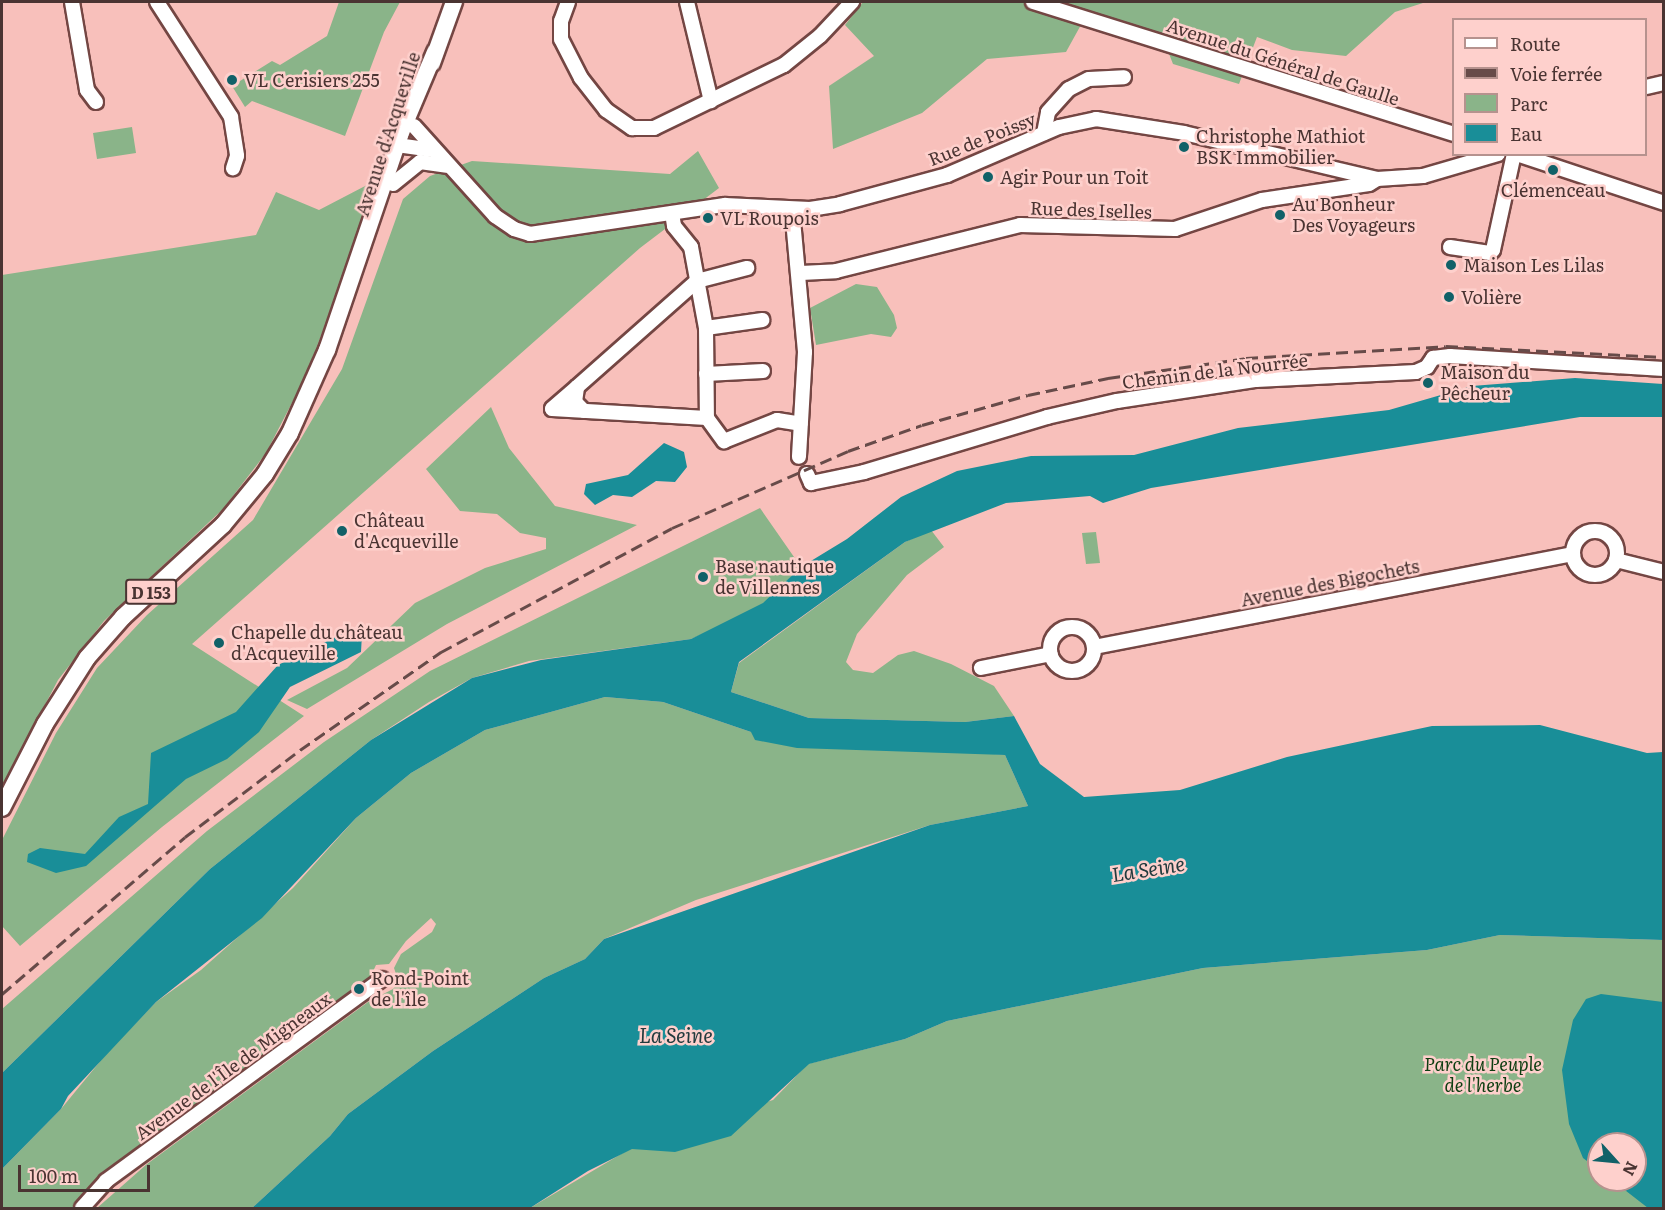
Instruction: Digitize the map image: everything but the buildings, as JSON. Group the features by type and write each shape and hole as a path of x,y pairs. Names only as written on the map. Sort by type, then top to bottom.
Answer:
{"main road":[{"name":"Avenue d'Acqueville","path":"355,277 393,184 398,150 414,126 435,52 454,2"},
{"name":"D 153","path":"2,808 45,723 87,658 123,617 223,525 277,456 314,385 355,277 361,247 435,52"}],"street":[{"path":"72,2 87,90 96,102"},
{"path":"157,2 231,117 237,156 233,168"},
{"path":"568,2 561,21 561,39 581,78 606,110 632,128 654,128 793,60 852,2"},
{"path":"687,2 711,101"},
{"name":"Avenue du Général de Gaulle","path":"1033,2 1452,133"},
{"path":"1044,133 1048,112 1069,89 1089,79 1124,77"},
{"path":"1647,87 1664,83"},
{"name":"Rue de Poissy","path":"414,126 447,166 495,216 522,232 553,232 725,206 792,209 840,204 947,176 1044,133 1088,120 1127,122 1377,179 1423,176 1491,156"},
{"path":"398,150 433,150"},
{"path":"398,150 420,162 447,166"},
{"path":"1450,247 1490,253 1493,250 1515,156"},
{"path":"1521,156 1664,203"},
{"path":"393,184 420,162"},
{"name":"Rue des Iselles","path":"801,273 836,271 1020,225 1176,229 1262,200 1369,184 1377,179"},
{"path":"792,209 801,273 806,392 801,424 800,457"},
{"path":"672,213 674,226 691,247 706,328 707,417 724,441 777,420 801,424"},
{"path":"707,417 552,409 697,281 747,268"},
{"path":"706,328 762,320"},
{"name":"Chemin de la Nourrée","path":"809,478 864,472 1047,417 1117,401 1256,380 1416,372 1428,367 1433,358 1450,356 1664,369"},
{"path":"706,374 763,371"},
{"path":"577,387 575,402 584,411"},
{"path":"1594,531 1612,540 1616,560 1606,572 1592,575 1579,568 1573,554 1581,536 1594,531"},
{"name":"Avenue des Bigochets","path":"1094,647 1573,554"},
{"path":"1616,560 1664,572"},
{"path":"1068,627 1088,634 1094,647 1090,661 1079,670 1058,666 1051,654 1052,640 1068,627"},
{"path":"981,668 1051,654"},
{"name":"Avenue de l'Île de Migneaux","path":"82,1209 106,1181 382,979"}],"green space":[{"path":"339,2 400,2 384,32 345,136 252,101 245,107 232,86 272,61 280,65 327,36"},
{"path":"863,2 1426,2 1395,12 1346,56 1292,50 1257,37 1239,84 1173,64 1164,41 1082,23 1066,52 987,59 922,113 833,149 829,86 874,56 845,25"},
{"path":"132,127 136,153 97,159 93,133"},
{"path":"698,151 719,188 640,248 192,644 304,716 162,827 20,946 2,926 2,840 56,733 97,668 147,615 253,520 342,369 403,199 430,176 472,161 670,174"},
{"path":"367,185 372,193 308,372 266,453 223,509 104,621 58,680 2,787 2,275 256,235 276,192 319,210"},
{"path":"856,284 877,287 894,315 897,328 891,337 871,334 816,345 810,308"},
{"path":"491,407 509,448 555,506 637,525 447,624 307,709 287,700 347,668 415,603 485,568 546,549 546,538 520,533 497,514 460,511 426,469"},
{"path":"760,508 801,567 756,611 691,639 529,661 472,678 429,702 371,740 210,869 2,1073 2,1009 207,831 324,742 430,671"},
{"path":"931,530 944,547 907,575 857,634 846,662 853,670 873,673 898,655 914,651 951,664 994,686 1014,716 965,722 809,718 731,692 739,663 905,542"},
{"path":"1096,532 1100,563 1086,564 1082,533"},
{"path":"605,697 663,702 751,732 1005,755 1028,806 930,825 696,900 604,939 585,959 544,978 433,1051 348,1114 330,1136 252,1208 97,1208 147,1164 368,1002 393,989 398,980 394,968 401,954 432,932 436,924 431,918 406,941 389,964 376,965 369,980 122,1161 73,1208 2,1208 2,1169 61,1109 107,1053 156,1002 201,970 293,888 356,818 411,773 485,730"},
{"name":"Parc du Peuple de l'herbe","path":"1500,935 1663,940 1663,1208 530,1208 655,1134 773,1100 808,1064 905,1039 947,1021 1203,968 1427,950"}],"water":[{"name":"La Seine","path":"1575,378 1663,384 1663,417 1580,417 1151,488 1103,503 1090,496 1006,503 905,542 739,662 731,692 809,718 965,722 1014,716 1040,764 1084,797 1180,790 1287,757 1432,726 1540,725 1647,753 1663,752 1663,940 1500,935 1427,950 1203,968 947,1021 905,1039 809,1064 731,1136 675,1152 632,1149 588,1171 530,1208 252,1208 330,1136 348,1114 433,1051 544,978 585,959 604,939 930,825 1028,806 1005,755 797,748 755,740 751,732 663,702 605,697 485,730 411,773 356,818 262,918 156,1002 68,1096 61,1109 2,1169 2,1073 210,869 371,740 472,678 541,660 691,639 763,603 801,567 847,539 901,497 957,471 1031,456 1134,455 1238,428 1389,410 1472,386"},
{"path":"664,443 684,452 687,467 675,482 656,481 632,497 613,495 595,505 584,494 586,484 628,475"},
{"path":"348,631 362,634 361,652 290,687 259,732 227,759 186,779 86,866 56,873 27,862 28,854 40,848 85,854 119,817 148,804 151,753 236,712 278,665"},
{"path":"1601,994 1663,1002 1663,1208 1648,1208 1627,1192 1647,1192 1647,1132 1587,1132 1587,1161 1583,1158 1569,1124 1562,1070 1573,1020 1586,999"}],"railway":[{"path":"2,994 185,837 300,750 441,652 672,528 848,451 922,425 1028,395 1108,378 1246,358 1446,346 1664,357"}],"place":[{"name":"VL Cerisiers 255","path":"232,80"},
{"name":"Christophe Mathiot BSK Immobilier","path":"1184,147"},
{"name":"Clémenceau","path":"1553,170"},
{"name":"Agir Pour un Toit","path":"988,177"},
{"name":"Au Bonheur Des Voyageurs","path":"1280,215"},
{"name":"VL Roupois","path":"708,218"},
{"name":"Maison Les Lilas","path":"1451,265"},
{"name":"Volière","path":"1449,297"},
{"name":"Maison du Pêcheur","path":"1428,383"},
{"name":"Château d'Acqueville","path":"342,531"},
{"name":"Base nautique de Villennes","path":"703,577"},
{"name":"Chapelle du château d'Acqueville","path":"219,643"},
{"name":"Rond-Point de l'île","path":"359,989"}]}
